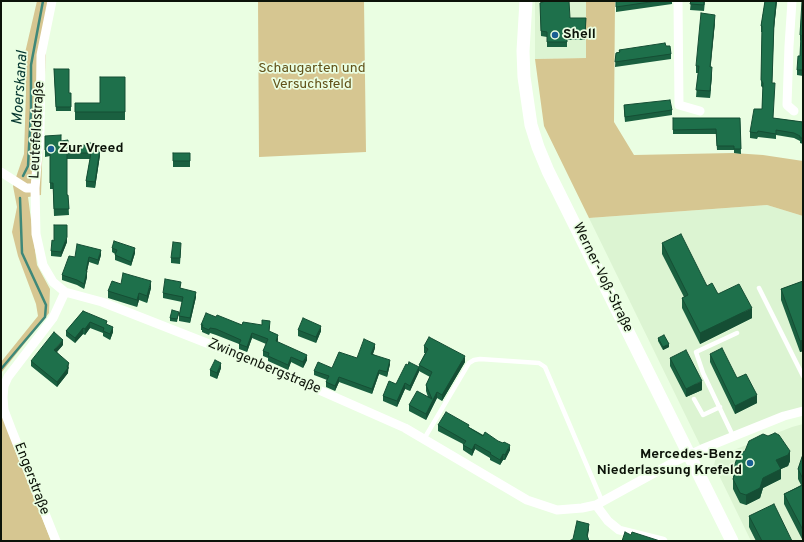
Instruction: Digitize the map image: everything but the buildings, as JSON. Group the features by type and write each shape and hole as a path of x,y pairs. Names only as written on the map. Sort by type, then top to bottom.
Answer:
{"main road":[{"name":"Werner-Voß-Straße","path":"526,1 523,51 524,77 531,125 538,147 555,185 732,541"}],"street":[{"name":"Leutefeldstraße","path":"35,188 40,131 41,55 52,1"},
{"path":"678,1 679,105 700,111"},
{"path":"792,1 787,105 794,111"},
{"path":"1,172 26,188 35,188"},
{"name":"Zwingenbergstraße","path":"35,188 36,234 43,265 53,282 65,292 102,302 260,364 405,428 527,500 557,510 582,508 599,503 689,455 784,416 803,411"},
{"name":"Engerstraße","path":"56,541 4,410 2,397 4,386 8,377 53,318 65,292"},
{"path":"599,503 608,521 619,530 663,541"}],"lane":[{"path":"759,288 803,376"},
{"path":"733,436 703,372 696,352 738,334"},
{"path":"424,439 469,363 480,359 539,363 545,367 599,503"},
{"path":"694,399 703,415 720,407"}],"shaded area":[{"path":"535,1 586,1 586,58 535,59"},
{"path":"767,205 803,216 803,411 702,449 589,218"},
{"path":"803,424 803,541 751,541 714,465 716,457"}],"green space":[{"path":"37,1 56,1 46,45 41,195 28,197 37,265 50,289 49,313 1,373 1,362 38,316 36,304 18,256 12,232 17,207 13,186 24,154 26,92 25,53"},
{"name":"Schaugarten und Versuchsfeld","path":"258,1 364,1 366,152 259,157"},
{"path":"586,1 615,1 614,122 634,155 733,153 763,155 803,161 803,216 767,205 589,218 544,126 535,59 586,58"},
{"path":"1,413 51,541 1,541"}],"waterway":[{"name":"Moerskanal","path":"23,176 28,166 31,110 31,65 43,1"},
{"name":"Moerskanal","path":"1,369 45,317 46,305 22,253 20,198"}],"place":[{"name":"Shell","path":"555,35"},
{"name":"Zur Vreed","path":"51,149"},
{"name":"Mercedes-Benz Niederlassung Krefeld","path":"750,463"}]}
